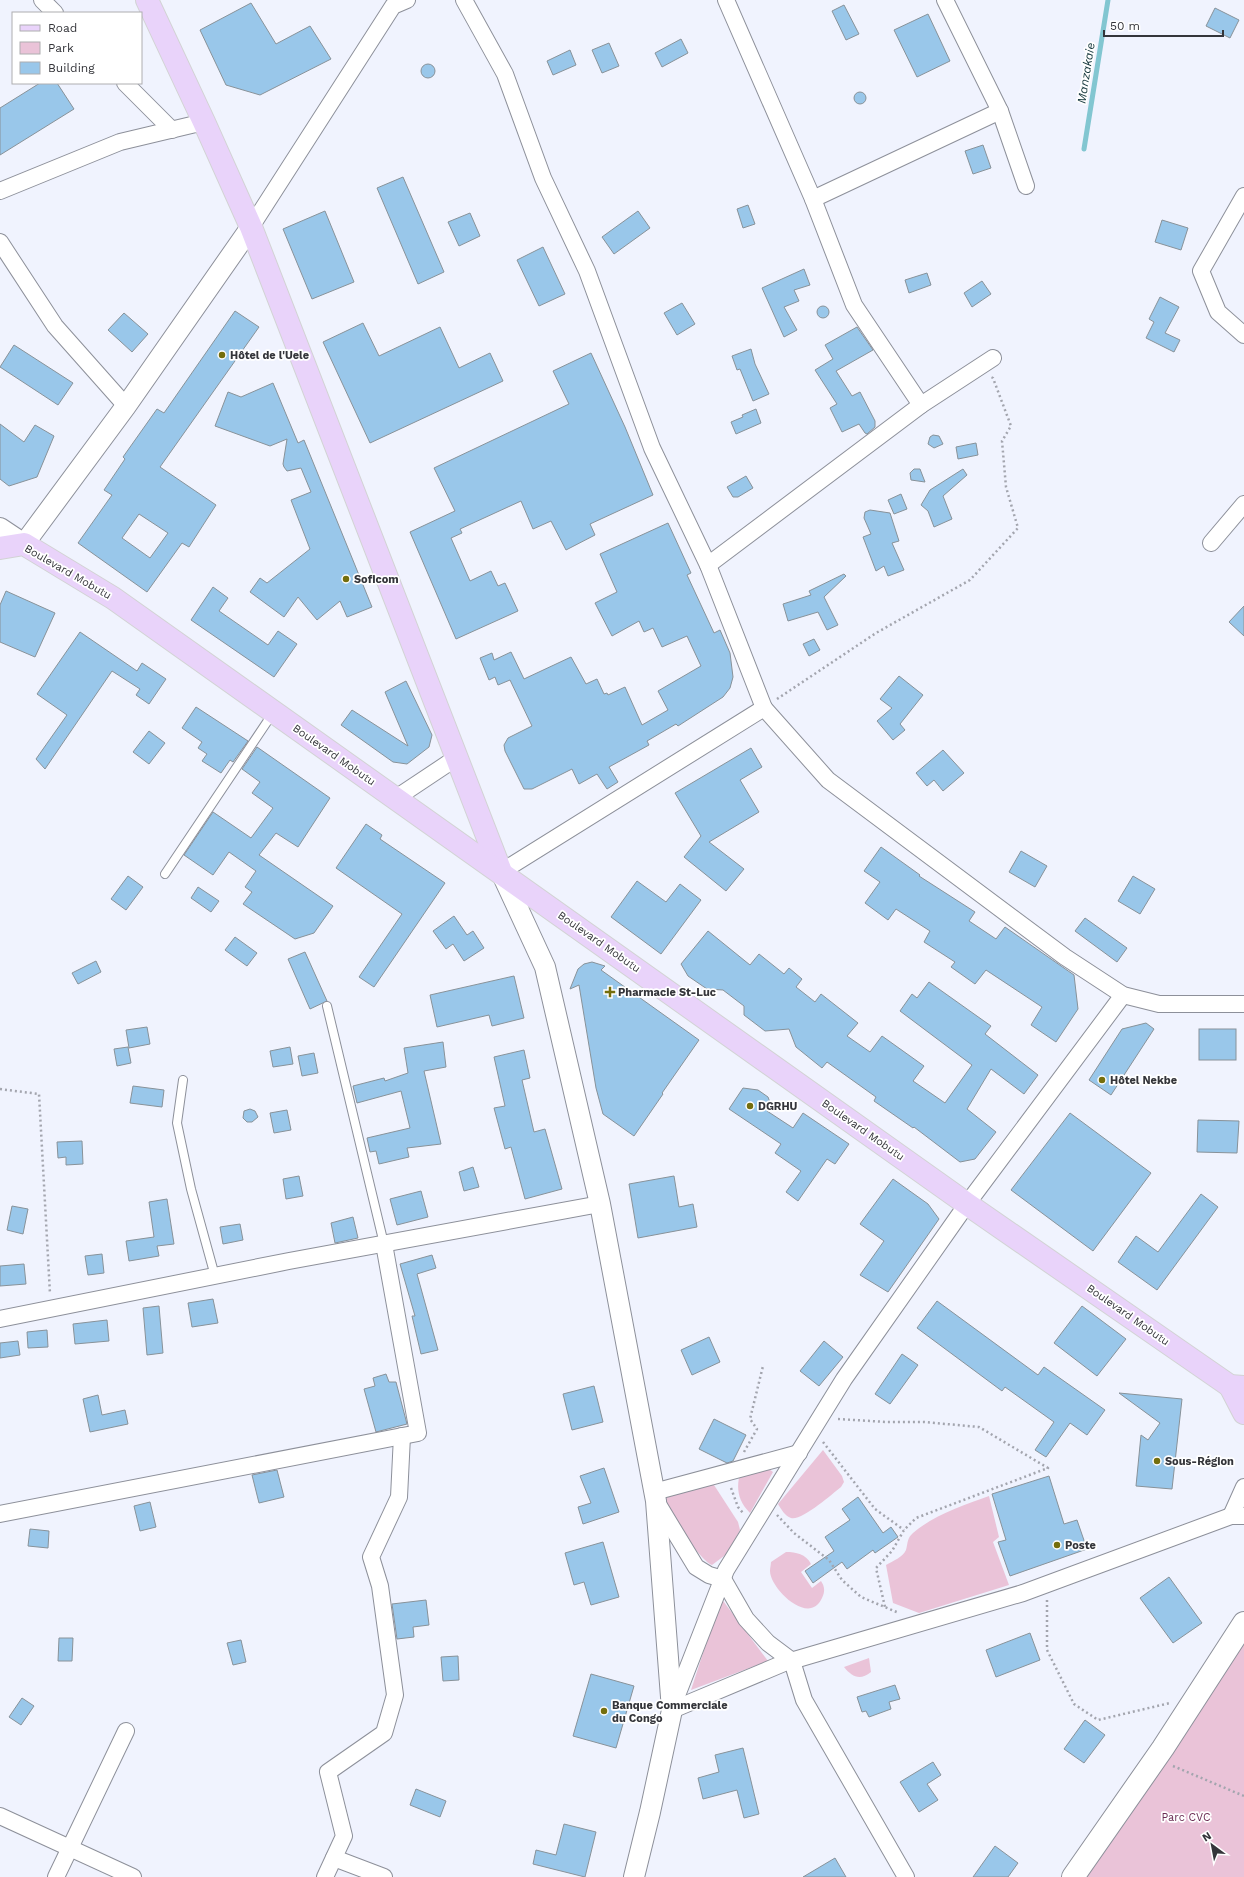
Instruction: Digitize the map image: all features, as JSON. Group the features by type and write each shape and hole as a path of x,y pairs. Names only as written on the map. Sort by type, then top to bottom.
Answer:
{"main road":[{"path":"147,0 251,227 501,872"},
{"name":"Boulevard Mobutu","path":"0,548 24,544 113,598 967,1204 1237,1386"},
{"path":"1237,1386 1244,1413"},
{"path":"1073,1877 1156,1759 1244,1623"}],"street":[{"path":"42,0 54,12"},
{"path":"0,528 24,544 126,406 251,227 393,6 407,0"},
{"path":"464,0 505,74 543,178 587,271 652,448 708,565 764,708 828,780 1065,957 1123,995 1159,1004 1244,1004"},
{"path":"726,0 813,199 854,305 921,405"},
{"path":"945,0 1000,111 1026,186"},
{"path":"126,84 172,130"},
{"path":"813,199 1000,111"},
{"path":"0,191 120,142 204,122"},
{"path":"1244,196 1201,271 1218,312 1244,334"},
{"path":"0,242 56,326 126,406"},
{"path":"708,565 921,405 993,358"},
{"path":"1211,543 1244,504"},
{"path":"672,1710 655,1496 600,1204 545,967 501,872 764,708"},
{"path":"396,798 456,758"},
{"path":"634,1877 672,1710 726,1570 844,1379 967,1204 1123,995"},
{"path":"0,1319 215,1276 600,1204"},
{"path":"0,1514 418,1433 384,1244"},
{"path":"325,1877 344,1836 328,1772 384,1733 395,1695 380,1586 371,1557 399,1497 402,1436"},
{"path":"655,1496 733,1470 799,1452"},
{"path":"672,1710 792,1660 1048,1584 1237,1516 1244,1487"},
{"path":"655,1496 696,1566 709,1575 723,1579 746,1619 768,1643 792,1660 804,1700 906,1877"},
{"path":"56,1877 126,1731"},
{"path":"0,1816 133,1877"},
{"path":"334,1858 384,1877"}],"lane":[{"path":"165,874 274,712"},
{"path":"327,1006 384,1244"},
{"path":"183,1080 177,1123 191,1189 215,1276"}],"path":[{"path":"764,708 876,633 970,580 1018,528 1006,487 1002,441 1011,426 993,378 974,370"},
{"path":"0,1089 39,1094 50,1309"},
{"path":"753,1526 738,1507 731,1489 733,1470 757,1429 750,1419 763,1366"},
{"path":"886,1608 876,1568 892,1551 904,1530 916,1518 1048,1468 979,1427 924,1422 856,1421 817,1423 848,1475 875,1509 904,1530"},
{"path":"768,1502 780,1520 828,1560 842,1580 861,1597 924,1622"},
{"path":"1048,1584 1047,1650 1074,1704 1098,1720 1196,1697"},
{"path":"1156,1759 1244,1796"}],"green space":[{"path":"823,1450 842,1476 844,1482 841,1487 809,1511 796,1518 787,1516 778,1504"},
{"path":"766,1467 773,1472 750,1513 743,1504 738,1490 740,1473"},
{"path":"708,1484 714,1485 738,1522 740,1530 728,1553 712,1565 700,1555 665,1503 667,1496"},
{"path":"989,1496 999,1537 993,1542 1009,1585 919,1613 893,1603 886,1565 903,1555 911,1535 930,1521 940,1516"},
{"path":"786,1552 800,1554 809,1561 811,1564 801,1572 812,1588 821,1581 824,1587 824,1594 816,1606 808,1608 800,1607 783,1595 776,1586 770,1571 771,1562"},
{"path":"721,1598 768,1661 691,1690"},
{"name":"Parc CVC","path":"1244,1634 1244,1877 1073,1877"},
{"path":"869,1658 871,1672 867,1675 856,1677 844,1667"}],"building":[{"path":"251,3 276,44 310,26 331,59 260,95 226,85 200,30"},
{"path":"844,5 859,34 846,40 832,11"},
{"path":"1215,8 1239,20 1230,38 1206,26"},
{"path":"928,14 950,61 917,77 894,30"},
{"path":"681,39 688,53 662,67 655,53"},
{"path":"609,43 619,66 602,73 592,50"},
{"path":"570,50 576,65 553,75 547,61"},
{"path":"428,64 433,66 435,71 433,76 428,78 423,76 421,71 423,66"},
{"path":"38,84 58,84 74,109 0,155 0,108"},
{"path":"862,92 865,93 865,103 858,104 855,103 854,96 855,93"},
{"path":"983,145 991,168 973,174 965,151"},
{"path":"403,177 444,272 418,284 377,188"},
{"path":"748,205 755,224 743,228 737,209"},
{"path":"325,211 354,282 312,299 283,229"},
{"path":"638,211 650,228 614,254 602,237"},
{"path":"470,213 480,236 459,246 448,222"},
{"path":"1162,220 1188,228 1181,250 1155,242"},
{"path":"543,247 565,294 539,306 517,260"},
{"path":"804,269 810,285 794,290 799,301 784,307 797,330 784,337 762,288"},
{"path":"927,273 931,285 909,293 905,280"},
{"path":"982,281 991,294 972,307 964,293"},
{"path":"1160,297 1179,307 1165,333 1180,340 1174,352 1146,338 1154,322 1149,319"},
{"path":"682,303 695,324 677,335 664,313"},
{"path":"825,306 828,307 828,317 821,318 818,317 817,310 818,307"},
{"path":"235,311 259,327 160,467 216,505 189,547 182,543 147,592 78,543 112,495 104,490 125,459 123,457 157,409 164,413","holes":["139,514 168,533 150,558 122,538"]},
{"path":"124,313 148,334 132,352 108,330"},
{"path":"363,323 379,356 440,327 459,368 490,353 503,381 370,443 323,342"},
{"path":"857,327 873,350 836,371 852,396 860,392 875,421 875,427 867,434 859,424 842,432 830,408 837,404 815,370 833,359 825,345"},
{"path":"14,345 73,383 58,405 0,367"},
{"path":"751,349 755,364 769,394 753,401 740,369 737,370 732,356"},
{"path":"591,353 625,427 653,495 590,524 595,535 566,550 551,521 533,529 521,501 460,529 462,533 451,538 470,581 491,571 498,586 505,583 518,611 456,639 410,532 455,511 434,468 569,404 553,371"},
{"path":"273,383 298,443 304,440 372,607 347,617 340,601 317,620 298,597 284,617 250,592 260,578 267,583 310,549 291,500 311,492 301,468 287,471 284,467 283,464 287,439 270,446 215,426 228,392 241,397"},
{"path":"756,409 761,423 736,434 731,422"},
{"path":"0,424 24,442 35,425 54,436 37,477 9,486 0,479"},
{"path":"933,435 939,436 943,444 934,448 928,444 930,437"},
{"path":"976,443 978,455 958,459 956,447"},
{"path":"914,469 920,469 925,482 911,480 910,473"},
{"path":"963,469 967,475 943,496 952,519 934,527 928,511 921,505 930,490"},
{"path":"746,476 753,488 738,497 733,497 727,487"},
{"path":"901,494 907,509 894,514 888,500"},
{"path":"870,510 890,513 899,541 892,543 904,570 888,576 884,566 876,571 863,537 871,534 864,518 865,512"},
{"path":"668,523 691,573 687,575 714,633 720,630 730,653 733,677 730,688 723,697 678,726 676,724 647,741 649,745 609,767 618,782 607,789 597,774 579,784 572,769 532,789 524,789 505,751 504,745 508,738 532,726 510,680 498,685 495,677 489,680 480,658 492,653 494,660 511,652 524,679 571,657 586,684 597,679 604,694 607,693 608,695 625,687 642,725 668,710 658,691 701,666 687,636 662,647 653,628 644,632 639,621 612,636 595,603 617,592 600,554"},
{"path":"844,574 846,576 824,597 838,625 827,630 818,612 788,621 783,604 811,595 809,591"},
{"path":"213,587 228,598 219,611 268,645 278,631 297,644 274,677 191,620"},
{"path":"6,591 55,613 35,657 0,642 0,605"},
{"path":"1244,606 1244,636 1229,622"},
{"path":"80,632 137,671 142,663 166,679 149,704 136,695 140,689 112,671 45,769 36,759 67,715 37,694"},
{"path":"814,639 820,650 809,656 803,644"},
{"path":"899,676 923,695 900,724 905,730 893,740 877,721 892,708 880,699"},
{"path":"406,681 432,735 429,747 407,764 393,762 341,725 352,710 408,746 385,692"},
{"path":"196,707 248,741 233,762 230,760 221,773 202,761 207,754 198,748 202,742 182,728"},
{"path":"149,731 165,743 149,764 133,752"},
{"path":"257,747 330,798 298,847 276,833 259,855 333,906 314,933 295,939 243,904 252,892 245,887 256,871 229,852 213,875 184,855 213,812 251,838 273,808 252,793 260,782 242,769"},
{"path":"751,748 762,767 740,780 759,812 709,842 744,869 726,891 684,857 701,836 675,793"},
{"path":"943,750 964,773 943,791 934,780 927,786 916,773"},
{"path":"366,824 382,835 380,839 445,883 374,987 359,977 402,914 336,868"},
{"path":"881,847 920,875 919,876 975,912 969,921 996,939 1005,927 1074,975 1078,1009 1056,1042 1031,1025 1042,1007 986,970 975,984 951,967 955,962 924,942 930,931 896,909 888,920 865,903 880,882 864,871"},
{"path":"1021,851 1047,866 1035,887 1009,872"},
{"path":"128,876 143,887 126,910 111,899"},
{"path":"1133,876 1155,889 1140,914 1118,901"},
{"path":"637,881 666,902 680,884 701,900 661,954 611,917"},
{"path":"198,887 219,901 211,912 191,898"},
{"path":"454,916 467,935 473,931 484,948 464,961 453,944 446,949 433,931"},
{"path":"1085,918 1127,948 1117,962 1075,931"},
{"path":"708,931 750,965 759,954 784,974 789,968 802,979 796,987 815,1002 821,994 858,1023 847,1036 870,1052 882,1036 924,1066 913,1081 945,1103 972,1065 900,1011 912,994 917,998 929,982 991,1026 985,1034 1038,1075 1024,1094 991,1069 967,1109 996,1132 975,1159 960,1162 914,1127 913,1128 874,1101 876,1097 827,1062 822,1068 796,1047 789,1029 765,1031 744,1015 744,1006 723,990 707,989 688,976 681,964"},
{"path":"235,937 257,953 247,966 225,950"},
{"path":"305,952 327,1001 310,1009 288,959"},
{"path":"96,961 101,972 78,984 72,973"},
{"path":"592,962 605,966 601,970 699,1040 634,1136 603,1114 596,1088 579,985 570,989 578,969 584,964"},
{"path":"514,976 524,1018 492,1026 489,1015 437,1027 430,995"},
{"path":"1146,1023 1154,1029 1111,1095 1089,1080 1122,1029"},
{"path":"147,1027 150,1044 129,1048 126,1030"},
{"path":"1199,1029 1236,1029 1236,1060 1199,1060"},
{"path":"443,1042 446,1067 424,1071 441,1144 407,1148 409,1157 379,1164 376,1151 370,1152 367,1138 410,1128 401,1091 357,1103 353,1086 384,1078 385,1081 408,1073 404,1048"},
{"path":"128,1047 131,1063 117,1066 114,1049"},
{"path":"290,1047 293,1064 273,1067 270,1051"},
{"path":"524,1050 530,1078 522,1080 534,1132 545,1129 562,1189 525,1199 511,1147 505,1149 494,1108 505,1106 494,1057"},
{"path":"314,1053 318,1073 302,1076 298,1056"},
{"path":"133,1086 164,1090 162,1107 130,1103"},
{"path":"743,1088 758,1090 768,1097 771,1105 767,1111 793,1128 803,1113 849,1144 835,1164 827,1159 798,1201 786,1192 801,1171 775,1153 781,1144 729,1109"},
{"path":"250,1109 255,1111 258,1117 252,1122 247,1122 243,1118 244,1111"},
{"path":"287,1110 291,1130 274,1133 270,1113"},
{"path":"1070,1113 1151,1173 1093,1251 1011,1190"},
{"path":"1198,1120 1239,1121 1237,1153 1197,1152"},
{"path":"82,1141 83,1164 66,1165 66,1157 58,1158 57,1142"},
{"path":"473,1167 479,1187 464,1191 459,1172"},
{"path":"299,1176 303,1196 286,1199 283,1179"},
{"path":"674,1176 679,1207 693,1204 697,1227 638,1238 629,1184"},
{"path":"893,1179 928,1204 939,1219 888,1292 860,1275 884,1241 860,1224"},
{"path":"421,1191 428,1217 397,1225 390,1199"},
{"path":"1201,1194 1218,1207 1157,1290 1118,1262 1136,1236 1158,1252"},
{"path":"167,1199 174,1244 157,1246 159,1256 129,1261 126,1241 154,1237 149,1202"},
{"path":"12,1206 28,1209 23,1234 7,1230"},
{"path":"353,1217 358,1238 335,1243 331,1223"},
{"path":"240,1224 243,1240 223,1244 220,1227"},
{"path":"102,1254 104,1273 88,1275 85,1256"},
{"path":"432,1255 436,1268 417,1274 438,1350 421,1354 412,1316 415,1316 400,1264"},
{"path":"24,1264 26,1284 0,1286 0,1266"},
{"path":"213,1299 218,1323 192,1327 188,1303"},
{"path":"937,1301 1038,1375 1044,1367 1105,1410 1087,1435 1070,1423 1046,1457 1035,1450 1054,1422 1005,1387 1002,1391 917,1328"},
{"path":"159,1306 163,1353 147,1355 143,1308"},
{"path":"1082,1306 1126,1339 1097,1376 1054,1343"},
{"path":"107,1320 109,1341 75,1344 73,1324"},
{"path":"47,1330 48,1347 28,1348 27,1332"},
{"path":"709,1337 720,1362 692,1375 681,1350"},
{"path":"18,1341 20,1355 0,1358 0,1343"},
{"path":"824,1341 843,1357 819,1386 800,1371"},
{"path":"902,1354 918,1365 890,1404 875,1394"},
{"path":"386,1374 389,1382 396,1382 407,1424 376,1432 364,1389 375,1386 373,1378"},
{"path":"594,1386 603,1422 572,1430 563,1394"},
{"name":"Sous-Région","path":"1119,1393 1182,1399 1172,1489 1136,1486 1141,1435 1148,1440 1160,1423"},
{"path":"98,1395 102,1415 125,1410 128,1424 90,1432 83,1399"},
{"path":"714,1419 746,1435 733,1461 727,1463 699,1449"},
{"path":"604,1468 619,1512 583,1524 578,1507 591,1503 580,1476"},
{"path":"277,1470 284,1497 259,1503 252,1475"},
{"path":"1049,1476 1064,1524 1077,1520 1087,1549 1010,1576 998,1542 1006,1540 992,1494"},
{"path":"858,1497 883,1533 891,1527 898,1537 875,1553 873,1550 847,1569 842,1562 813,1583 805,1571 834,1551 825,1537 850,1520 842,1509"},
{"path":"150,1502 156,1527 140,1531 134,1506"},
{"path":"30,1529 49,1531 48,1548 28,1546"},
{"path":"603,1542 619,1597 591,1605 584,1582 574,1585 565,1553"},
{"path":"1169,1577 1202,1623 1173,1643 1140,1598"},
{"path":"426,1600 429,1625 413,1627 414,1637 397,1639 392,1604"},
{"path":"1030,1633 1040,1660 996,1677 986,1650"},
{"path":"59,1638 73,1638 72,1661 58,1661"},
{"path":"241,1640 246,1662 233,1665 227,1643"},
{"path":"458,1656 459,1680 443,1681 441,1657"},
{"name":"Banque Commerciale du Congo","path":"591,1674 634,1686 616,1748 573,1736"},
{"path":"895,1685 900,1699 889,1702 891,1709 869,1717 866,1711 862,1712 857,1697"},
{"path":"22,1698 34,1706 21,1725 9,1717"},
{"path":"1085,1720 1105,1735 1084,1763 1064,1749"},
{"path":"743,1748 759,1814 744,1818 737,1790 703,1799 698,1778 719,1772 715,1755"},
{"path":"933,1762 941,1775 927,1784 938,1800 919,1812 900,1782"},
{"path":"416,1789 446,1801 440,1817 410,1805"},
{"path":"564,1824 596,1832 585,1877 533,1864 536,1850 556,1855"},
{"path":"995,1846 1018,1863 1008,1877 973,1877"},
{"path":"835,1858 846,1877 803,1877"}],"waterway":[{"name":"Manzakaie","path":"1084,149 1108,0"}],"place":[{"name":"Hôtel de l'Uele","path":"222,355"},
{"name":"Soficom","path":"346,579"},
{"name":"Pharmacie St-Luc","path":"610,992"},
{"name":"Hôtel Nekbe","path":"1102,1080"},
{"name":"DGRHU","path":"750,1106"},
{"name":"Sous-Région","path":"1157,1461"},
{"name":"Poste","path":"1057,1545"},
{"name":"Banque Commerciale du Congo","path":"604,1711"}]}
